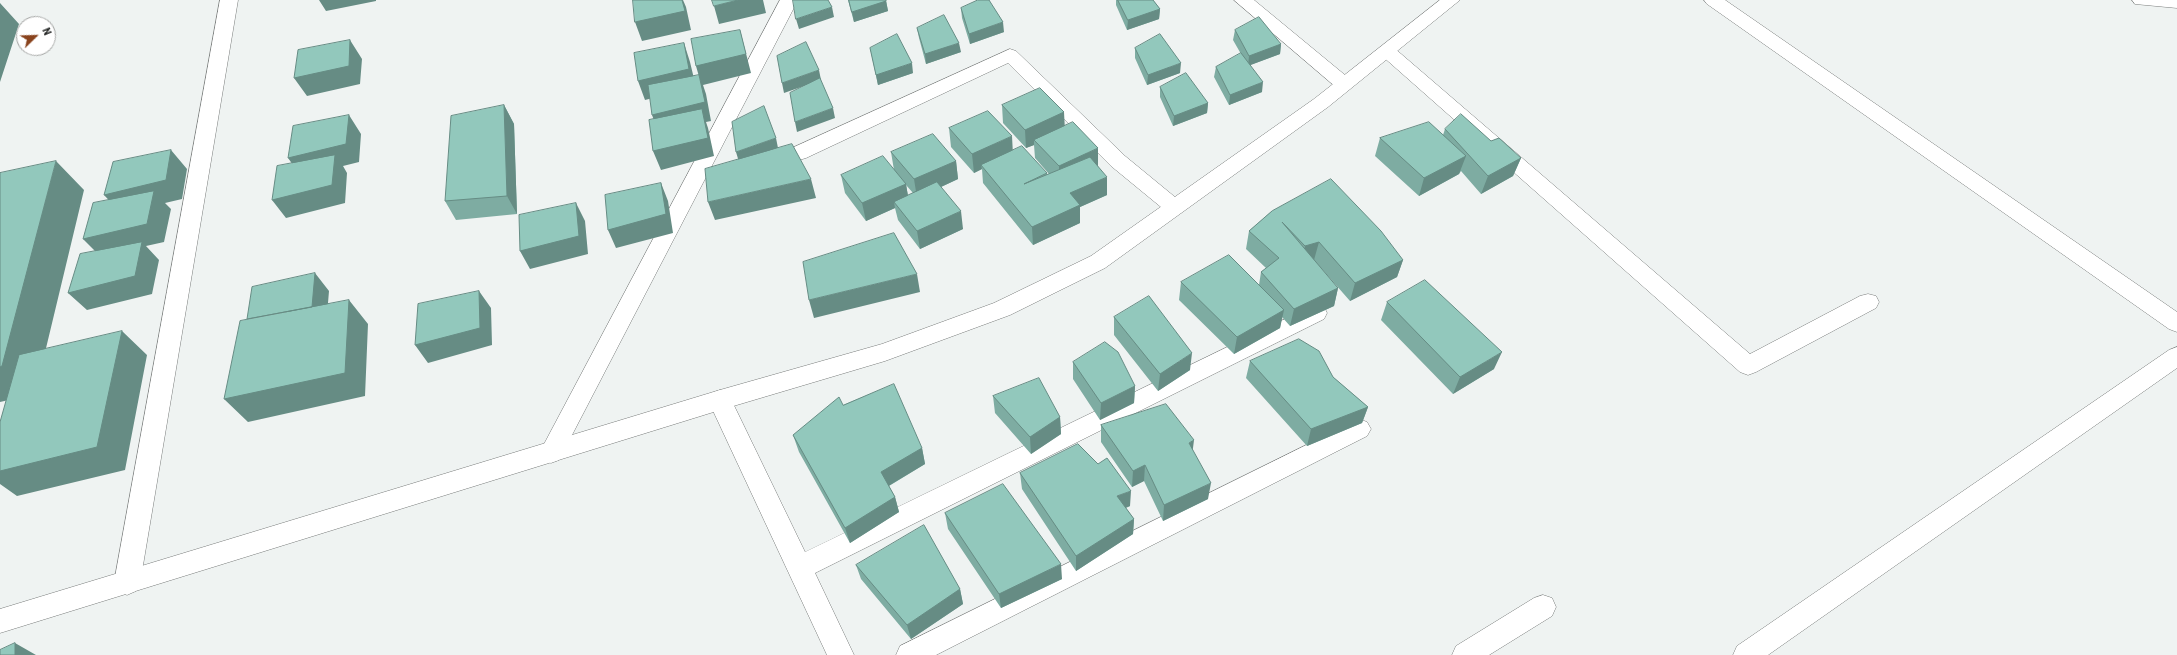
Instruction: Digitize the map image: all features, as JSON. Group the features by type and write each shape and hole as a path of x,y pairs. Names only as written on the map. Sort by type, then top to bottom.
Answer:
{"street":[{"path":"127,583 229,0"},
{"path":"551,452 789,0"},
{"path":"1243,0 1344,84"},
{"path":"0,621 720,400 885,352 1002,308 1098,262 1344,84 1451,0"},
{"path":"1714,0 2177,323"},
{"path":"2141,0 2177,3"},
{"path":"1387,51 1748,366 1868,302"},
{"path":"799,153 1010,55 1118,161 1174,207"},
{"path":"801,567 1326,308"},
{"path":"1746,655 2177,356"},
{"path":"720,400 801,567 841,655"},
{"path":"909,655 1359,429"},
{"path":"1465,655 1543,607"}],"building":[{"path":"633,0 682,0 685,11 635,22"},
{"path":"712,0 738,0 714,6"},
{"path":"793,0 828,0 832,7 796,19"},
{"path":"849,0 886,0 886,1 852,12"},
{"path":"978,0 989,0 1003,22 969,34 961,8"},
{"path":"1118,0 1153,0 1160,9 1128,20"},
{"path":"944,15 959,43 925,54 917,28"},
{"path":"1259,17 1281,44 1249,56 1235,30"},
{"path":"740,30 746,54 696,66 691,39"},
{"path":"897,34 912,63 876,75 870,48"},
{"path":"1160,34 1181,63 1148,75 1135,48"},
{"path":"350,40 349,66 294,78 298,50"},
{"path":"806,42 819,70 782,83 777,56"},
{"path":"684,43 689,69 638,81 634,53"},
{"path":"1241,53 1263,82 1230,95 1216,67"},
{"path":"1186,73 1208,103 1174,116 1160,87"},
{"path":"699,75 705,102 652,115 648,85"},
{"path":"820,78 833,108 795,122 790,93"},
{"path":"1040,88 1064,112 1025,130 1002,105"},
{"path":"504,105 507,196 445,201 451,116"},
{"path":"764,106 776,138 736,152 732,122"},
{"path":"702,109 708,138 653,151 649,120"},
{"path":"988,111 1012,136 972,154 949,128"},
{"path":"1461,114 1491,141 1499,138 1521,158 1488,176 1445,129"},
{"path":"349,115 346,144 288,158 293,126"},
{"path":"1073,122 1098,148 1059,166 1034,140"},
{"path":"1429,122 1466,156 1424,178 1380,138"},
{"path":"933,134 956,161 914,179 891,152"},
{"path":"792,144 811,179 708,202 705,169"},
{"path":"1022,146 1047,173 1024,184 1090,157 1107,177 1070,193 1080,205 1032,227 981,165"},
{"path":"171,150 166,180 104,195 113,162"},
{"path":"335,155 332,185 272,200 277,166"},
{"path":"883,156 906,184 862,203 841,175"},
{"path":"56,161 2,366 0,367 0,173"},
{"path":"1331,179 1381,231 1403,260 1355,283 1319,242 1305,246 1282,222 1338,288 1294,309 1261,272 1279,258 1249,231 1272,211"},
{"path":"937,182 961,211 917,231 894,202"},
{"path":"661,183 666,214 608,230 605,195"},
{"path":"154,191 147,224 83,239 93,203"},
{"path":"576,203 579,236 520,251 519,215"},
{"path":"894,233 917,274 809,300 803,262"},
{"path":"142,242 135,276 68,293 80,254"},
{"path":"1229,255 1284,310 1237,337 1181,282"},
{"path":"315,273 312,307 247,319 252,287"},
{"path":"1425,280 1502,352 1460,377 1387,302"},
{"path":"479,291 480,328 415,345 418,304"},
{"path":"1149,296 1192,353 1160,374 1114,317"},
{"path":"349,300 345,373 224,399 240,321"},
{"path":"122,331 97,447 0,471 0,422 19,355"},
{"path":"1299,339 1319,351 1333,377 1368,407 1311,429 1250,361"},
{"path":"1105,342 1118,352 1135,386 1101,403 1073,362"},
{"path":"1039,378 1060,417 1030,437 993,396"},
{"path":"894,384 922,448 881,472 895,497 845,528 793,435 839,397 843,405"},
{"path":"1166,404 1194,440 1189,443 1211,483 1164,505 1145,465 1133,471 1101,425"},
{"path":"1078,444 1098,464 1107,458 1131,491 1117,496 1134,519 1076,556 1020,473"},
{"path":"1003,484 1061,564 999,594 945,513"},
{"path":"924,525 960,589 907,625 856,565"},
{"path":"15,643 15,655 0,655 0,650"}]}
